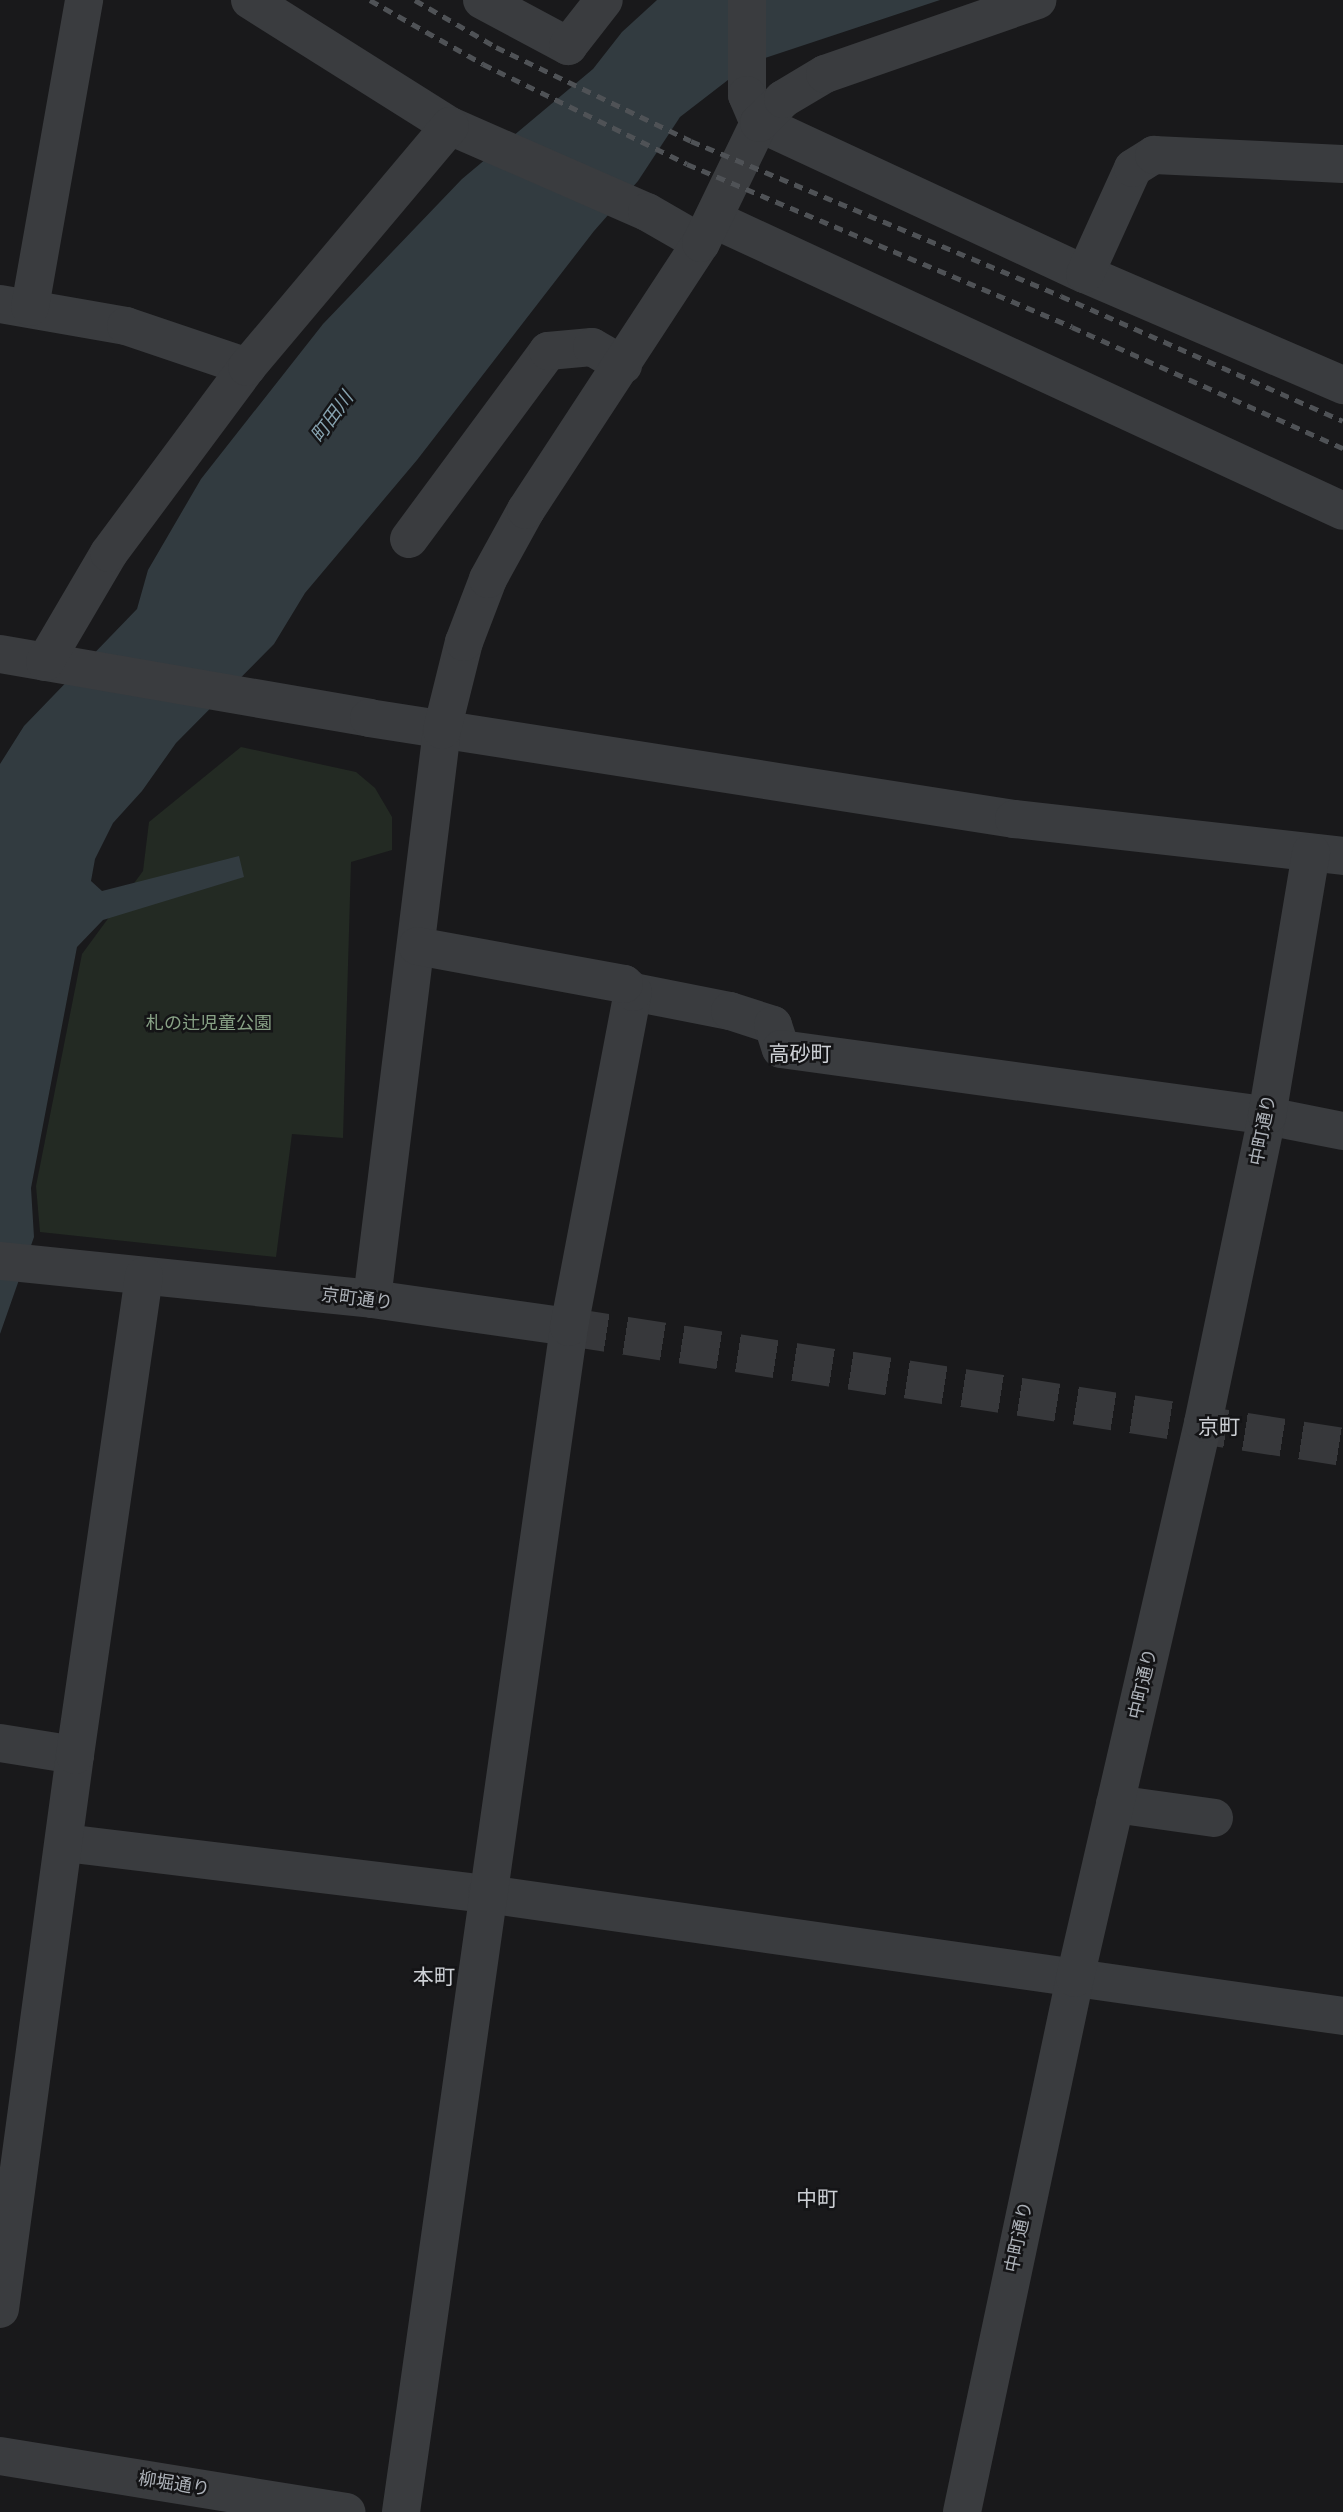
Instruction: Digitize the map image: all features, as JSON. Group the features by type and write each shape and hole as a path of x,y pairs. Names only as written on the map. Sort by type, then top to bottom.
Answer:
{"street":[{"path":"84,0 15,305 126,326 247,367"},
{"path":"250,0 456,129 647,212 707,231 1343,512"},
{"path":"482,0 568,46 604,0"},
{"path":"372,1300 442,730 464,642 488,579 526,510 623,365 707,231 753,109 747,0"},
{"path":"753,109 783,99 825,74 1037,0"},
{"path":"753,109 1085,274 1343,385"},
{"path":"58,664 109,553 247,367 456,129"},
{"path":"1085,274 1133,168 1154,155 1343,164"},
{"path":"409,539 548,351 592,346 623,365"},
{"path":"0,654 442,730 1014,819 1327,855"},
{"name":"中町通り","path":"962,2512 1076,1978 1203,1423 1267,1116 1327,855"},
{"path":"417,946 624,984 633,992 730,1011 773,1025 781,1049 1267,1116 1343,1131"},
{"path":"401,2512 569,1327 633,992"},
{"name":"京町通り","path":"0,1261 372,1300 569,1327"},
{"path":"0,2309 75,1755 144,1276"},
{"path":"0,1743 75,1755"},
{"path":"1115,1804 1214,1818"},
{"path":"65,1843 487,1894 1343,2016"},
{"name":"柳堀通り","path":"0,2456 189,2499 347,2512"}],"green space":[{"name":"札の辻児童公園","path":"241,747 356,772 375,788 392,817 392,850 351,862 343,1138 292,1134 276,1257 40,1232 36,1186 82,954 143,871 149,822"}],"water":[{"name":"町田川","path":"657,0 940,0 750,63 680,117 638,181 594,231 417,460 305,593 274,644 176,743 142,791 113,823 95,859 91,881 102,891 239,856 244,877 103,920 77,947 31,1188 34,1237 0,1334 0,764 24,726 137,609 148,570 201,479 323,324 462,179 593,69 622,32"}],"tunnel":[{"path":"569,1327 1343,1447"}],"railway":[{"path":"370,0 483,64 687,164 1072,327 1343,448"},
{"path":"415,0 496,47 691,141 1061,296 1343,421"}],"district":[{"name":"高砂町","path":"800,1054"},
{"name":"京町","path":"1219,1427"},
{"name":"本町","path":"434,1977"},
{"name":"中町","path":"817,2199"}]}
